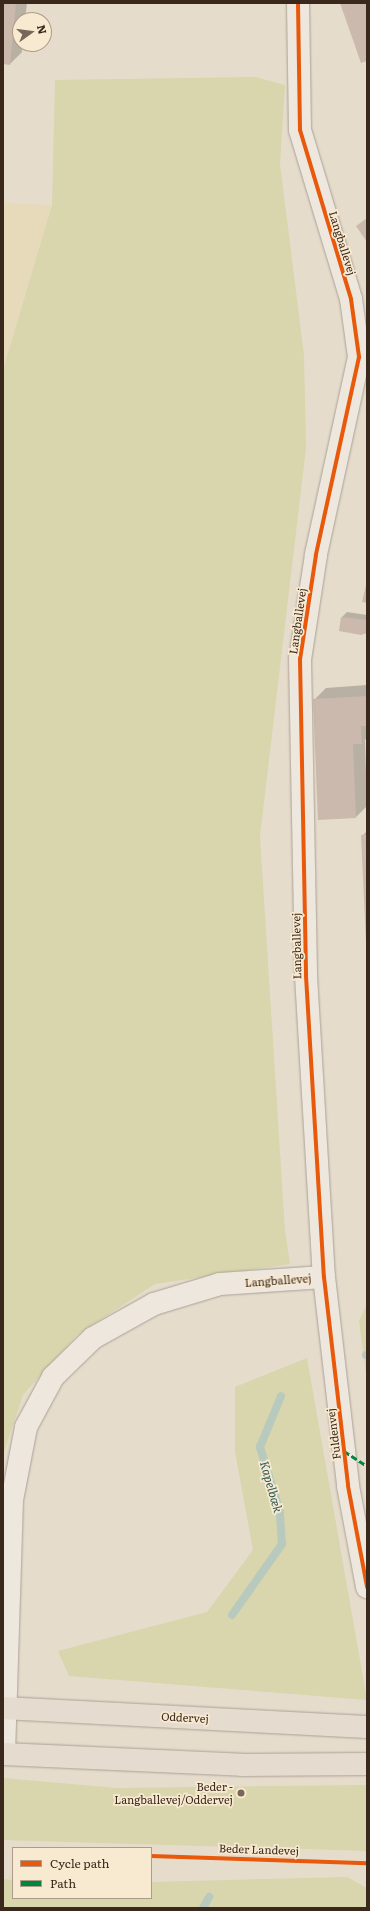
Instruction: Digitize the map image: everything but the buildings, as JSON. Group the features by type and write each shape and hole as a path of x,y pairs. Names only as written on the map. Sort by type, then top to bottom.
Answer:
{"main road":[{"name":"Oddervej","path":"4,1708 367,1727"},
{"path":"4,1754 242,1765 367,1764"}],"street":[{"name":"Langballevej","path":"4,1754 4,1708 12,1500 26,1427 53,1377 93,1338 154,1304 220,1284 324,1277 306,976 300,659 316,555 359,356 351,299 300,130 298,3"},
{"name":"Fuldenvej","path":"324,1277 348,1486 367,1587"}],"shaded area":[{"path":"255,77 285,85 280,164 304,355 306,448 260,836 285,1231 290,1264 155,1284 77,1335 23,1395 3,1455 3,370 52,205 55,80"},
{"path":"3,203 52,205 3,370"},
{"path":"367,1304 367,1381 359,1321"},
{"path":"307,1358 367,1700 69,1676 58,1651 207,1612 253,1550 235,1452 235,1387"},
{"path":"3,1778 117,1788 367,1785 367,1851 3,1840"},
{"path":"347,1877 367,1888 367,1908 3,1908 3,1879 12,1880 12,1899 152,1899 152,1882"}],"waterway":[{"name":"Kapelbæk","path":"232,1615 282,1544 280,1512 260,1447 281,1396"},
{"name":"Kapelbæk","path":"203,1908 209,1897"}],"marked path":[{"path":"344,1451 367,1466"}],"cycle path":[{"path":"298,3 300,130 351,299 359,357 316,555 300,659 306,976 324,1277 348,1486 367,1587"},
{"name":"Beder Landevej","path":"152,1856 367,1863"}],"place":[{"name":"Beder - Langballevej/Oddervej","path":"241,1793"}]}
